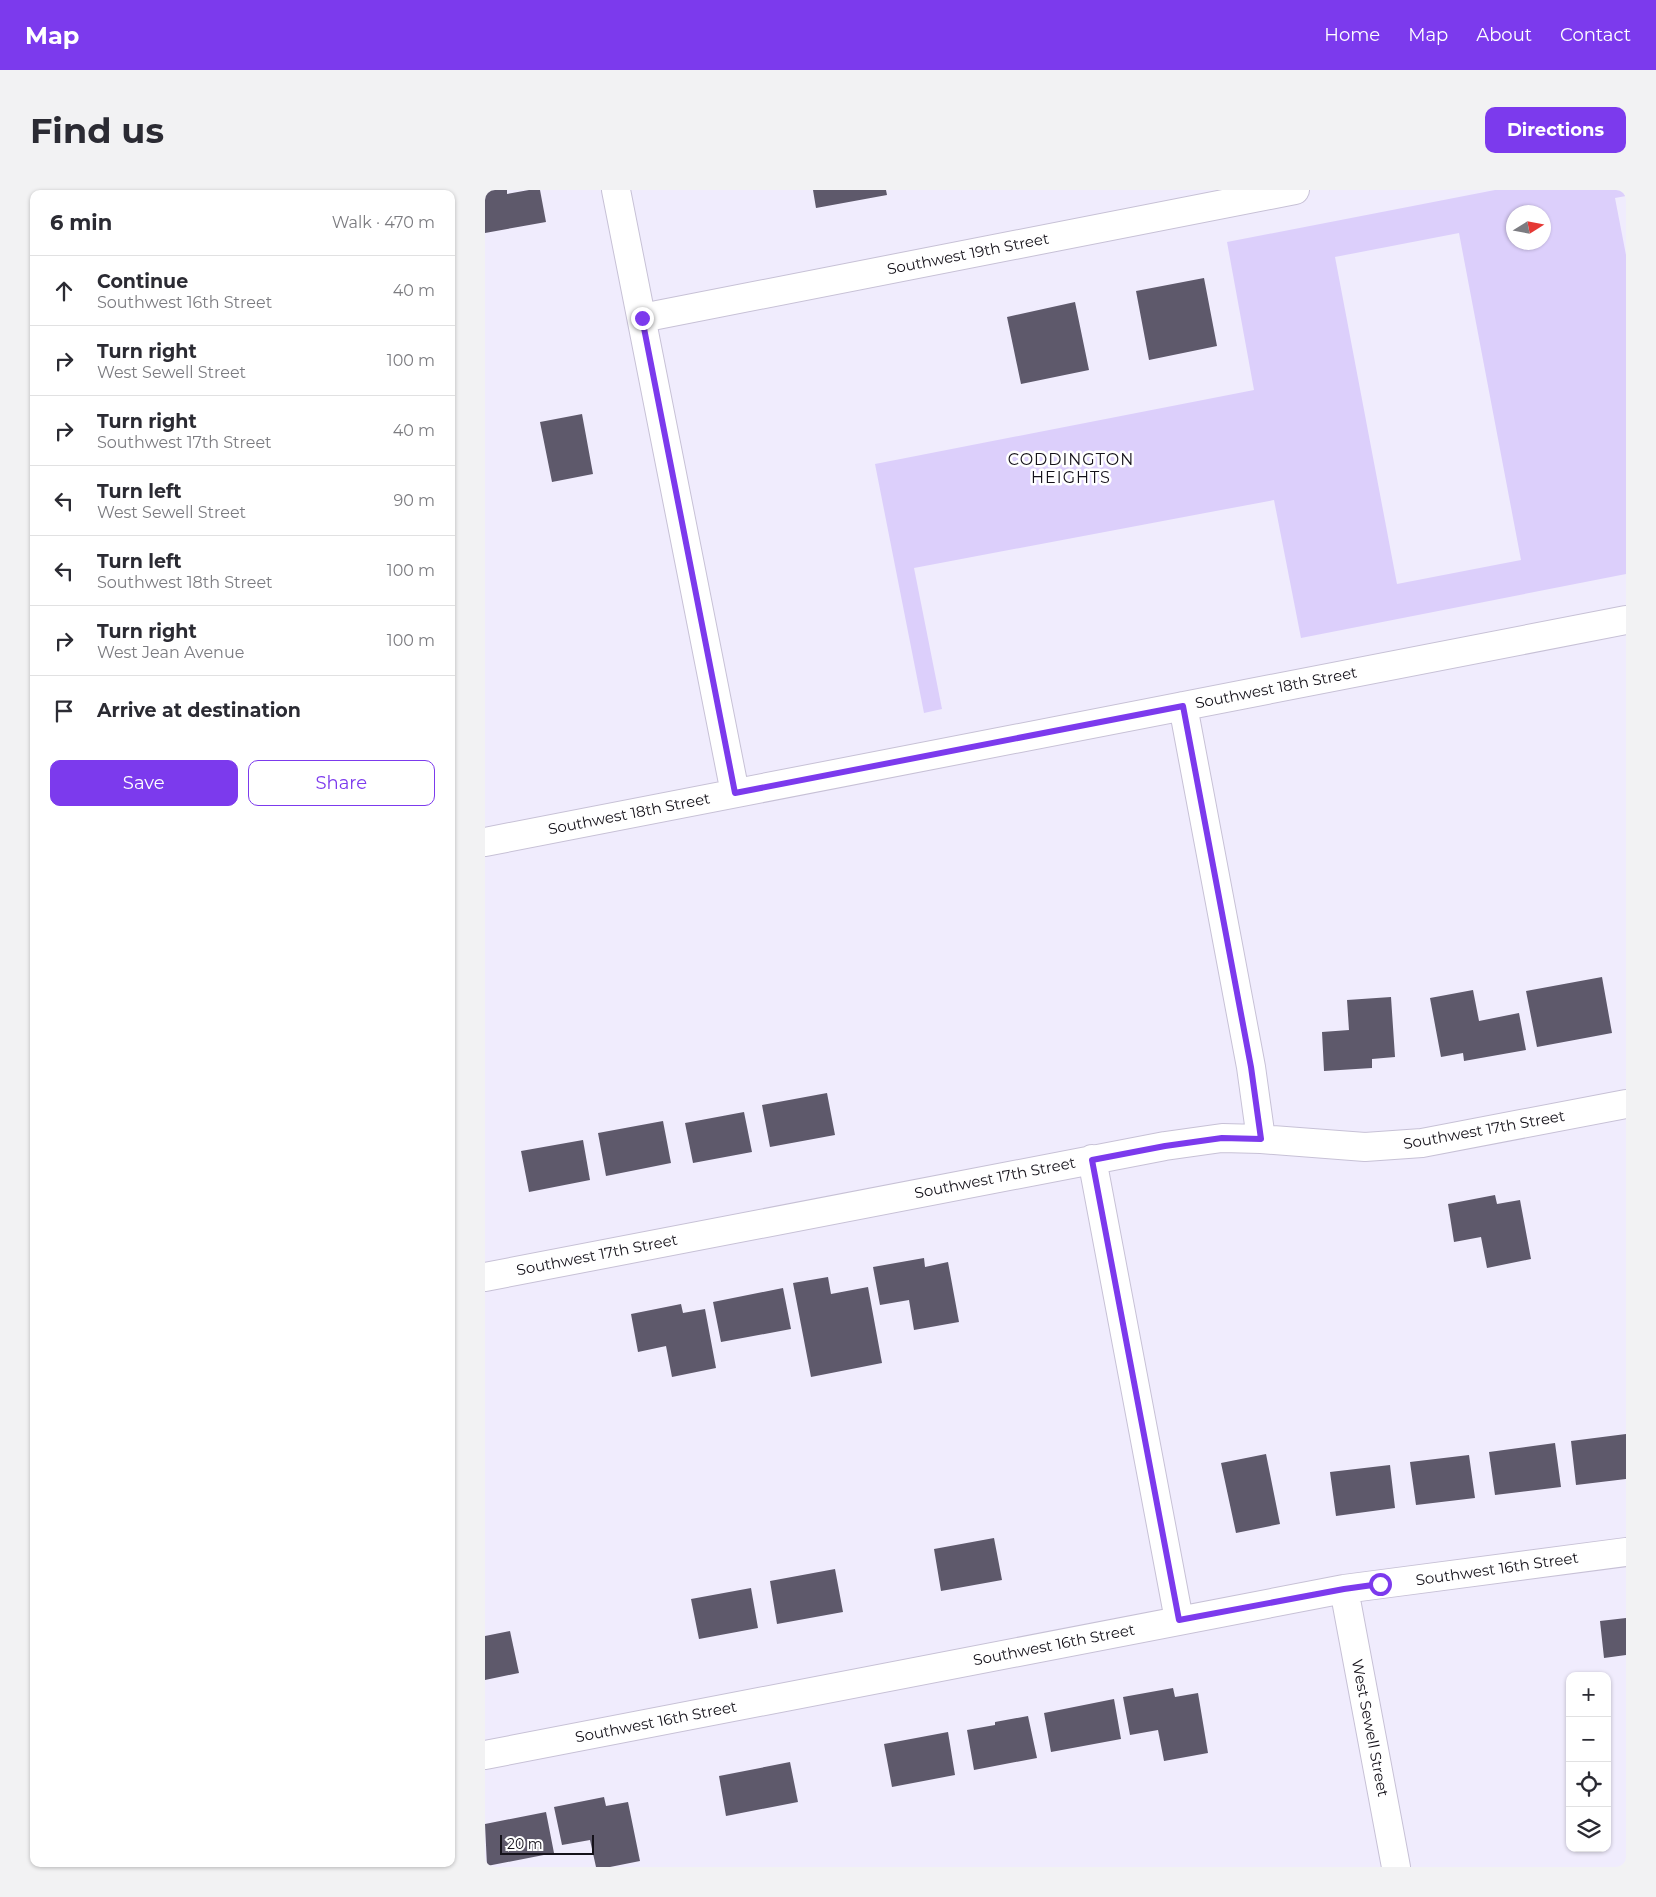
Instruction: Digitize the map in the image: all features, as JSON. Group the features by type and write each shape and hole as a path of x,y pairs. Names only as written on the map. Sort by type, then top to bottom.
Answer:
{"street":[{"path":"616,190 735,793"},
{"name":"Southwest 19th Street","path":"642,318 1295,190"},
{"name":"Southwest 18th Street","path":"485,842 1626,620"},
{"path":"1183,706 1249,1057 1261,1139"},
{"name":"Southwest 17th Street","path":"485,1277 1165,1146 1222,1138 1365,1147 1421,1144 1626,1104"},
{"path":"1092,1160 1179,1620"},
{"name":"Southwest 16th Street","path":"485,1755 1344,1589 1626,1552"},
{"name":"West Sewell Street","path":"1344,1589 1396,1867"}],"shaded area":[{"path":"1495,190 1626,190 1626,196 1615,198 1626,255 1626,574 1301,638 1274,500 914,568 942,709 924,713 875,464 1254,390 1227,242","holes":["1459,233 1521,560 1397,584 1335,257"]}],"building":[{"path":"485,190 507,190 507,194 540,190 546,222 485,233"},
{"path":"813,190 886,190 887,195 816,208"},
{"path":"1204,278 1217,346 1149,360 1136,291"},
{"path":"1075,302 1089,370 1021,384 1007,317"},
{"path":"582,414 593,474 552,482 540,422"},
{"path":"1602,977 1612,1033 1537,1047 1526,991"},
{"path":"1473,990 1479,1021 1519,1013 1526,1050 1464,1061 1463,1053 1441,1057 1430,998"},
{"path":"1391,997 1395,1057 1372,1059 1372,1068 1324,1071 1322,1032 1349,1030 1347,1000"},
{"path":"827,1093 835,1135 770,1147 762,1105"},
{"path":"744,1112 752,1152 693,1163 685,1123"},
{"path":"663,1121 671,1163 606,1176 598,1133"},
{"path":"583,1140 590,1180 529,1192 521,1151"},
{"path":"1495,1195 1497,1204 1520,1200 1531,1259 1487,1268 1481,1237 1454,1242 1448,1204"},
{"path":"924,1258 925,1267 948,1262 959,1322 914,1330 909,1300 880,1305 873,1267"},
{"path":"828,1277 831,1294 868,1287 882,1363 811,1377 793,1283"},
{"path":"783,1288 791,1329 721,1342 713,1302"},
{"path":"681,1304 683,1313 705,1309 716,1368 672,1377 666,1346 638,1352 631,1314"},
{"path":"1626,1434 1626,1479 1576,1485 1571,1441"},
{"path":"1555,1443 1561,1487 1495,1495 1489,1452"},
{"path":"1266,1454 1280,1524 1236,1533 1221,1463"},
{"path":"1469,1455 1475,1498 1416,1505 1410,1462"},
{"path":"1390,1465 1395,1508 1336,1516 1330,1472"},
{"path":"994,1538 1002,1580 941,1591 934,1549"},
{"path":"835,1569 843,1612 777,1624 770,1581"},
{"path":"751,1588 758,1628 699,1639 691,1599"},
{"path":"1626,1618 1626,1655 1604,1658 1600,1621"},
{"path":"510,1631 519,1673 485,1680 485,1636"},
{"path":"1173,1688 1175,1697 1198,1693 1208,1753 1164,1761 1158,1730 1130,1735 1123,1697"},
{"path":"1114,1699 1121,1739 1051,1752 1044,1713"},
{"path":"1028,1716 1037,1758 974,1770 967,1730 995,1725 995,1722"},
{"path":"948,1732 955,1775 892,1787 884,1744"},
{"path":"790,1762 798,1802 726,1816 719,1776"},
{"path":"604,1797 606,1806 628,1802 640,1861 610,1867 596,1867 590,1840 562,1845 554,1807"},
{"path":"546,1812 554,1853 487,1866 485,1824"}],"district":[{"name":"CODDINGTON HEIGHTS","path":"1071,468"}],"route":[{"path":"642,318 735,793 1183,706 1251,1067 1261,1139 1222,1138 1165,1146 1092,1160 1179,1620 1380,1584"}]}
